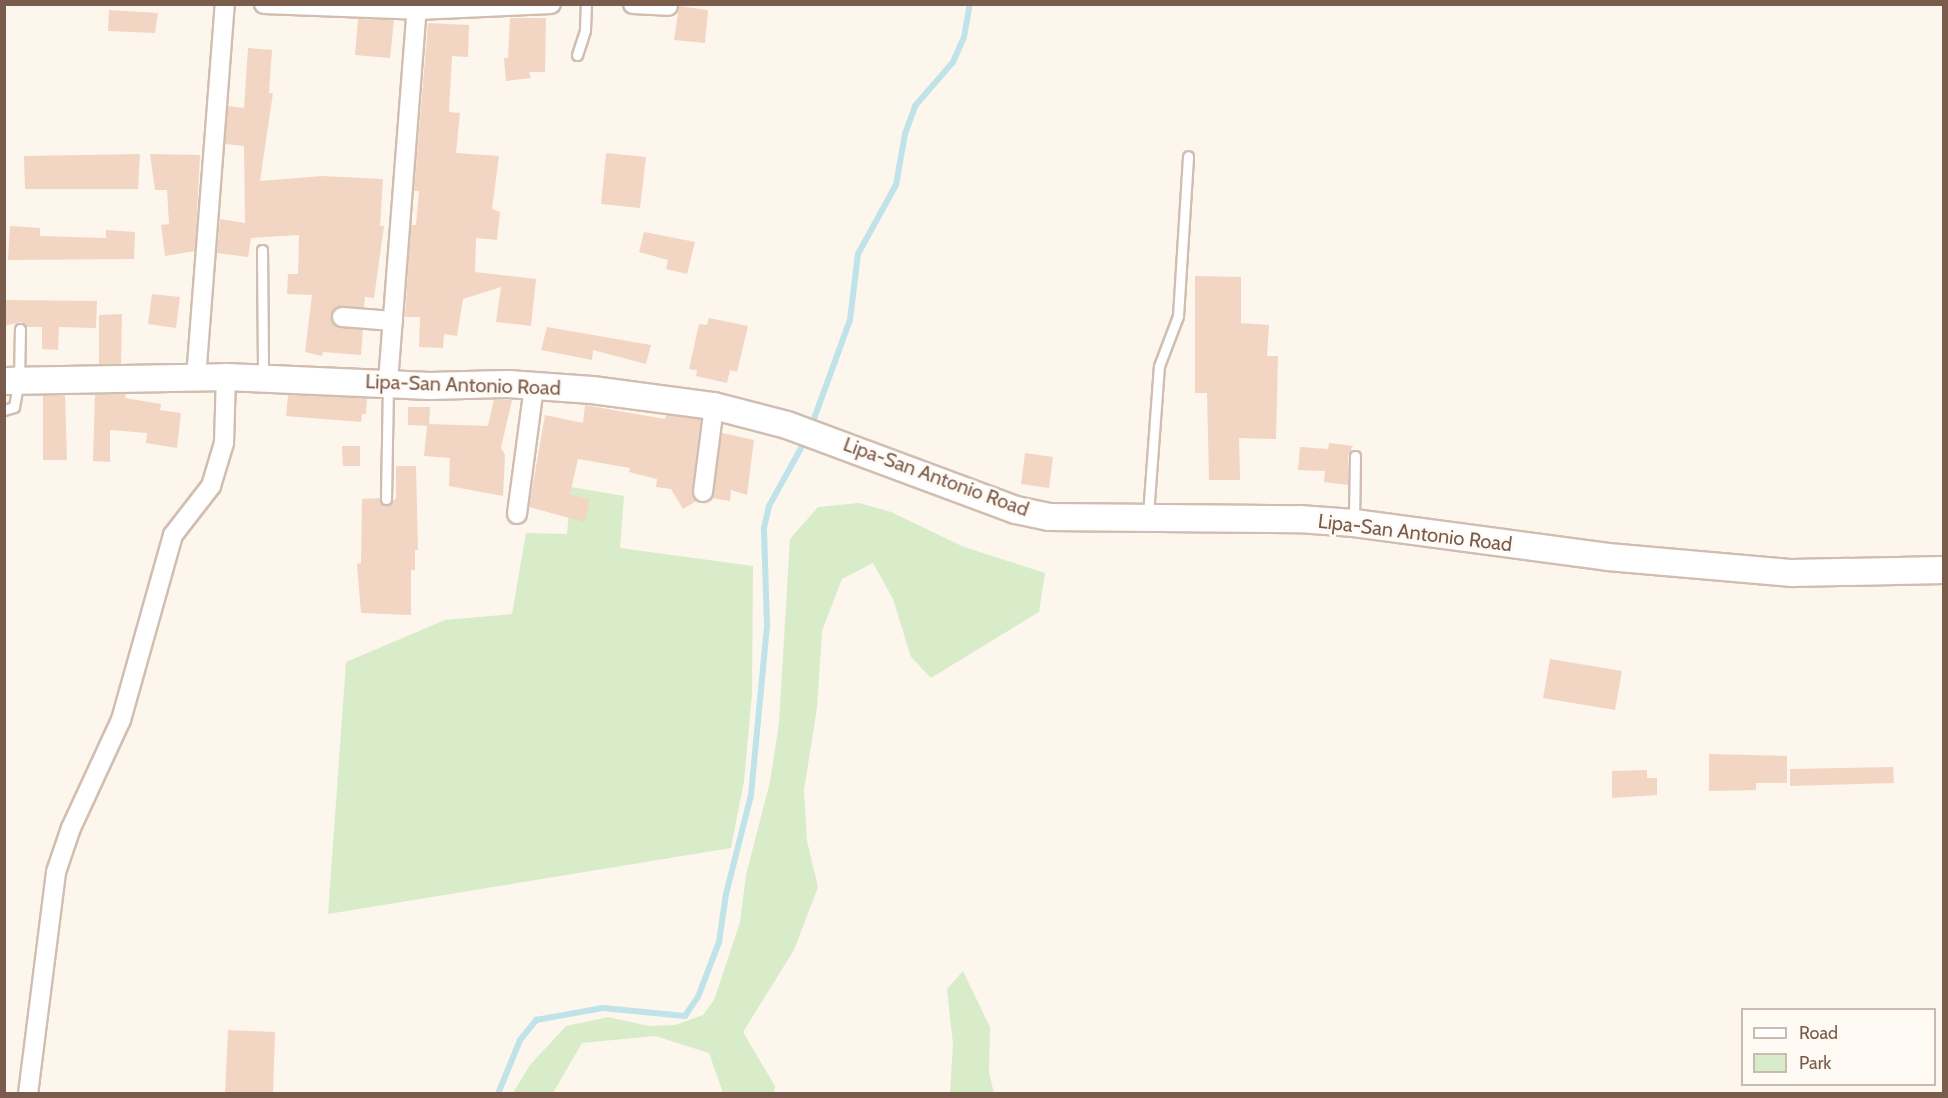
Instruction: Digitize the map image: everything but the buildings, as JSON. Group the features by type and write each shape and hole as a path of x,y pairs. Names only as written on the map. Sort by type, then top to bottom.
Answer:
{"main road":[{"name":"Lipa-San Antonio Road","path":"12,381 226,377 534,386 714,406 829,438 1016,510 1049,517 1354,523 1608,557 1769,571 1944,570"}],"street":[{"path":"196,378 225,4"},
{"path":"264,4 417,7 551,4"},
{"path":"633,4 668,6"},
{"path":"388,382 417,7"},
{"path":"342,317 393,321"},
{"path":"28,1094 56,872 71,828 121,720 173,535 211,486 224,443 226,377"},
{"path":"517,514 534,386"},
{"path":"703,492 714,406"}],"lane":[{"path":"577,55 585,30 586,4"},
{"path":"1148,518 1159,366 1178,316 1188,156"},
{"path":"262,250 263,379"},
{"path":"4,410 14,407 12,381 20,329"},
{"path":"386,500 388,382"},
{"path":"1354,523 1355,456"}],"green space":[{"path":"571,487 624,496 620,548 753,566 752,694 744,781 731,848 328,914 346,662 445,620 512,614 526,533 567,534"},
{"path":"859,503 891,512 964,547 1045,573 1039,612 931,678 911,657 893,599 873,563 842,579 822,631 817,708 804,790 807,841 818,887 794,950 743,1032 775,1086 774,1093 723,1093 709,1053 655,1036 582,1043 553,1093 513,1093 530,1065 566,1026 608,1017 649,1026 675,1025 703,1015 714,1000 740,922 746,875 770,782 779,723 790,539 818,507"},
{"path":"963,971 990,1027 989,1073 994,1093 950,1093 953,1044 947,989"}],"waterway":[{"path":"811,427 850,320 858,254 896,185 905,134 915,106 953,62 964,37 970,4"},
{"path":"498,1094 520,1040 536,1020 603,1008 685,1016 698,997 719,942 726,894 751,795 767,626 764,528 769,506 806,439"}]}
